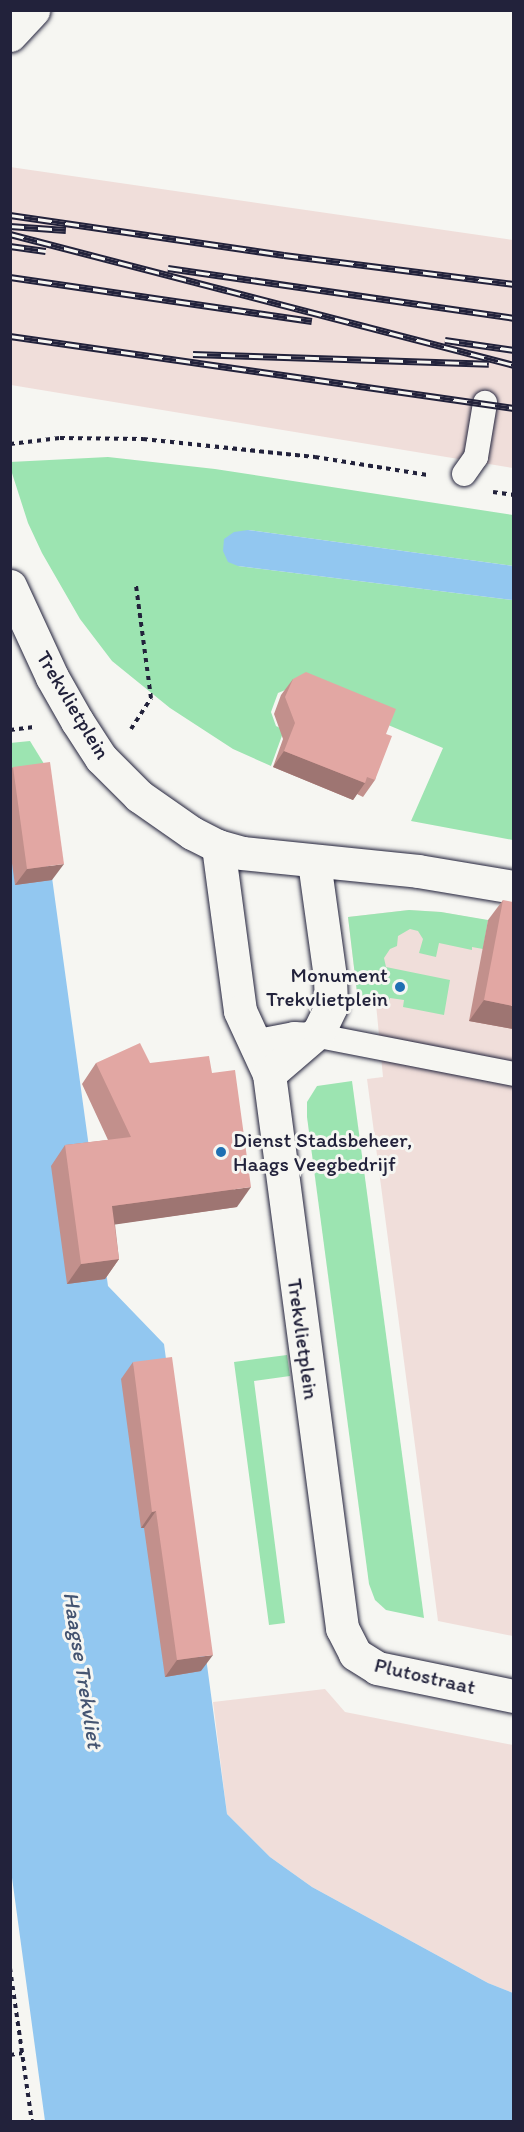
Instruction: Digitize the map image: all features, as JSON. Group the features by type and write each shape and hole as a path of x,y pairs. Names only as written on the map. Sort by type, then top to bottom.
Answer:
{"street":[{"path":"10,35 33,10"},
{"name":"Trekvlietplein","path":"10,586 52,677 77,721 107,765 159,812 192,833 218,846 242,853 428,872 513,887"},
{"name":"Trekvlietplein","path":"218,846 240,1011 269,1074 338,1605"},
{"path":"269,1074 314,1035 326,1021 332,997 314,861"},
{"name":"Plutostraat","path":"338,1605 348,1645 355,1654 370,1665 385,1671 513,1696"}],"lane":[{"path":"464,474 476,457 486,403"},
{"path":"253,1042 294,1034 314,1035 513,1074"}],"path":[{"path":"10,444 72,438 154,440 315,457 430,476"},
{"path":"491,492 513,495"},
{"path":"107,765 151,698 136,586"},
{"path":"10,1968 32,2121"},
{"path":"10,2055 22,2053"}],"shaded area":[{"path":"10,167 513,240 513,468 11,385"},
{"name":"Dienst Stadsbeheer, Haags Veegbedrijf","path":"409,910 441,912 513,925 513,1636 438,1621 367,1079 383,1077 376,1004 358,1001 348,917"},
{"path":"325,1689 345,1712 513,1745 513,1993 488,1983 312,1887 270,1857 227,1814 213,1702"}],"green space":[{"path":"108,457 215,469 513,515 513,566 248,530 238,566 513,600 513,840 411,821 443,748 295,686 278,693 271,712 276,726 284,730 271,766 233,749 170,708 112,661 80,619 42,553 28,523 10,462"},
{"path":"30,741 46,767 11,771 10,743"},
{"path":"409,910 441,912 488,920 483,949 472,947 472,950 439,943 436,957 419,953 423,939 418,931 410,929 398,936 397,946 390,949 384,958 386,967 450,980 444,1015 403,1007 404,1000 390,998 388,1005 358,1001 348,917"},
{"path":"352,1081 424,1618 386,1610 375,1600 369,1584 307,1117 307,1102 317,1086"},
{"path":"287,1355 290,1376 254,1381 285,1623 269,1625 234,1362"}],"water":[{"path":"248,530 513,566 513,600 238,566 228,562 223,551 224,539 234,532"},
{"name":"Haagse Trekvliet","path":"37,768 108,1286 164,1344 227,1814 270,1857 312,1887 488,1983 513,1993 513,2121 45,2121 10,1863 10,771"}],"building":[{"path":"306,672 396,709 386,734 392,736 375,780 367,777 365,783 284,751 295,723 285,697 293,679"},
{"path":"50,762 64,864 27,869 13,767"},
{"path":"503,900 513,902 513,1006 484,1000"},
{"path":"140,1043 150,1063 209,1056 212,1073 235,1070 251,1187 112,1206 119,1259 81,1264 65,1145 131,1137 96,1063"},
{"path":"172,1357 213,1655 177,1660 156,1511 152,1512 133,1362"}],"railway":[{"path":"10,215 284,255 514,284"},
{"path":"10,226 66,230"},
{"path":"10,234 514,365"},
{"path":"10,246 46,251"},
{"path":"168,268 514,318"},
{"path":"10,277 312,321"},
{"path":"10,336 514,408"},
{"path":"445,340 514,350"},
{"path":"193,354 489,364"}],"place":[{"name":"Monument Trekvlietplein","path":"400,987"},
{"name":"Dienst Stadsbeheer, Haags Veegbedrijf","path":"221,1152"}]}
